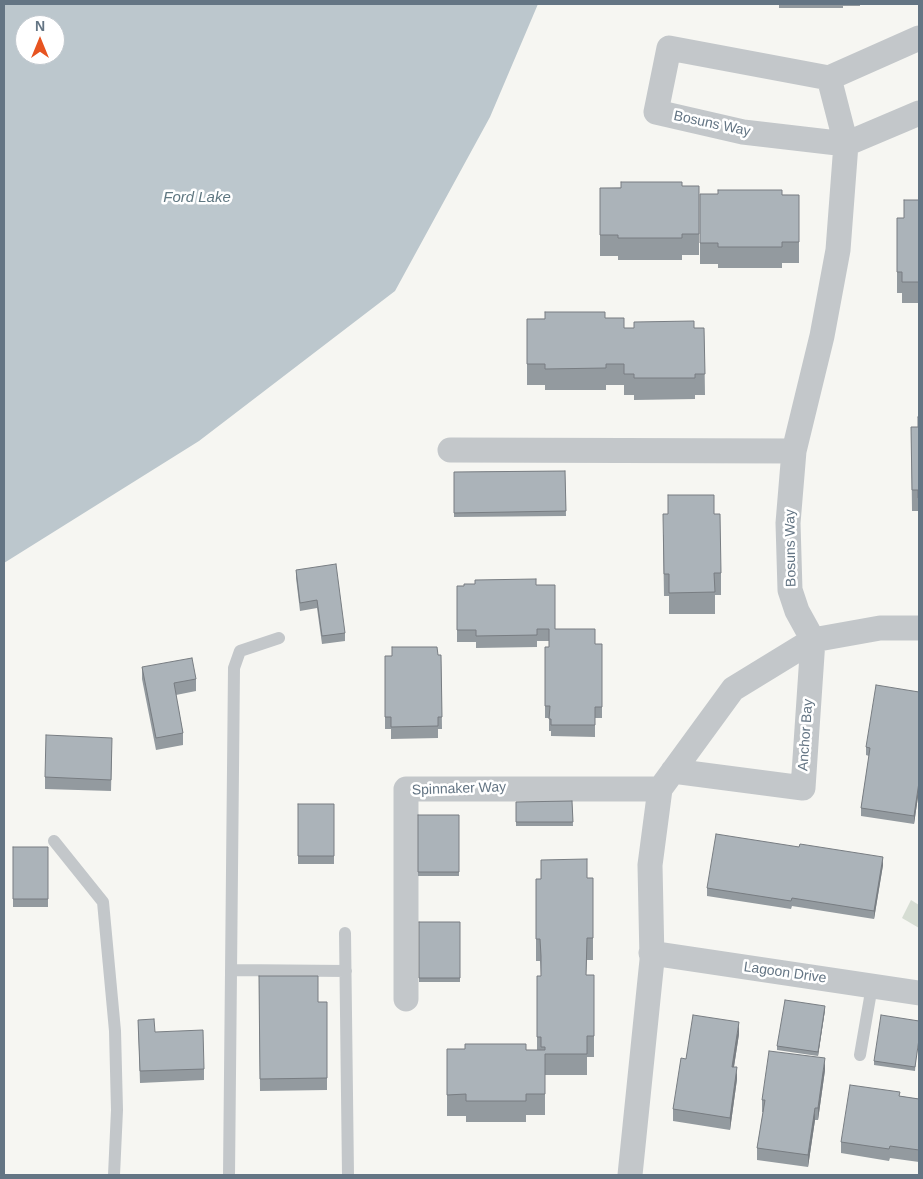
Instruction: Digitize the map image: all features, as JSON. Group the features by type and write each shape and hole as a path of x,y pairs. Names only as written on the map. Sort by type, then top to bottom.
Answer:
{"street":[{"path":"829,78 919,38"},
{"name":"Bosuns Way","path":"812,640 797,611 790,590 788,523 794,451 822,336 838,250 846,144 829,78 669,48 656,112 744,132 846,144 919,113"},
{"path":"450,450 794,451"},
{"path":"630,1175 651,953 650,865 666,780 734,689 812,640 880,628 919,628"},
{"name":"Anchor Bay","path":"666,780 803,788 812,640"},
{"name":"Spinnaker Way","path":"406,999 406,789 666,780"},
{"name":"Lagoon Drive","path":"651,953 919,993"}],"lane":[{"path":"228,1175 234,668 240,651 279,638"},
{"path":"54,841 103,902 115,1031 116,1110 114,1175"},
{"path":"345,933 348,1175"},
{"path":"231,970 346,971"},
{"path":"860,1055 872,986"}],"shaded area":[{"path":"911,900 919,905 919,928 902,918"}],"water":[{"name":"Ford Lake","path":"4,4 538,4 490,117 395,291 199,441 4,563"}],"building":[{"path":"621,182 682,182 682,186 699,186 699,234 682,234 682,238 618,238 618,235 600,235 600,188 621,188"},
{"path":"718,190 782,190 782,195 799,195 799,242 782,242 782,247 718,247 718,243 700,243 700,194 718,194"},
{"path":"904,200 919,200 919,282 902,282 902,272 897,272 897,218 904,218"},
{"path":"545,312 605,312 605,318 624,318 624,328 634,328 634,322 694,321 694,328 704,328 705,374 695,374 695,378 634,378 634,374 624,374 624,364 606,364 606,368 545,369 545,364 527,364 527,319 545,319"},
{"path":"918,417 919,498 918,490 912,490 911,427 918,427"},
{"path":"565,471 566,511 454,513 454,472"},
{"path":"668,495 714,495 714,514 720,514 721,573 714,573 715,592 669,593 669,574 664,574 663,514 668,514"},
{"path":"336,564 345,633 322,636 317,600 300,603 296,570"},
{"path":"536,579 536,585 555,585 555,629 595,629 595,644 602,644 602,707 595,707 595,725 551,725 551,719 549,719 550,706 545,706 545,647 549,647 549,629 537,629 537,635 476,636 476,630 457,630 457,586 475,584 475,580"},
{"path":"392,647 437,647 438,655 441,655 442,717 438,717 438,726 391,727 391,717 385,717 385,656 392,656"},
{"path":"192,658 196,679 174,683 183,733 156,738 142,667"},
{"path":"876,685 919,692 919,782 914,816 861,808 870,748 866,747"},
{"path":"46,735 112,738 111,780 45,777"},
{"path":"572,801 573,822 516,822 516,802"},
{"path":"298,804 334,804 334,856 298,856"},
{"path":"418,815 459,815 459,872 418,872"},
{"path":"716,834 799,847 800,844 883,857 874,911 792,898 791,901 707,888"},
{"path":"13,847 48,847 48,899 13,899"},
{"path":"587,859 587,878 593,878 593,938 587,938 586,975 594,975 594,1036 587,1036 587,1054 545,1054 545,1094 526,1094 526,1101 466,1101 466,1094 447,1095 447,1049 465,1049 465,1044 526,1044 526,1050 545,1050 545,1047 541,1047 541,1037 537,1037 537,976 541,976 541,956 540,939 536,939 536,879 541,879 541,860"},
{"path":"419,922 460,922 460,978 419,978"},
{"path":"259,976 318,976 318,1002 327,1002 327,1078 260,1079"},
{"path":"785,1000 825,1006 818,1052 777,1046"},
{"path":"693,1015 739,1022 732,1067 737,1067 730,1118 673,1109 681,1058 686,1059"},
{"path":"881,1015 919,1021 919,1039 915,1067 874,1061"},
{"path":"154,1019 155,1032 203,1030 204,1069 140,1071 138,1020"},
{"path":"769,1051 825,1058 818,1108 815,1108 808,1155 757,1148 765,1100 762,1100"},
{"path":"850,1085 900,1092 899,1096 919,1099 919,1150 890,1146 889,1149 841,1142"}]}
